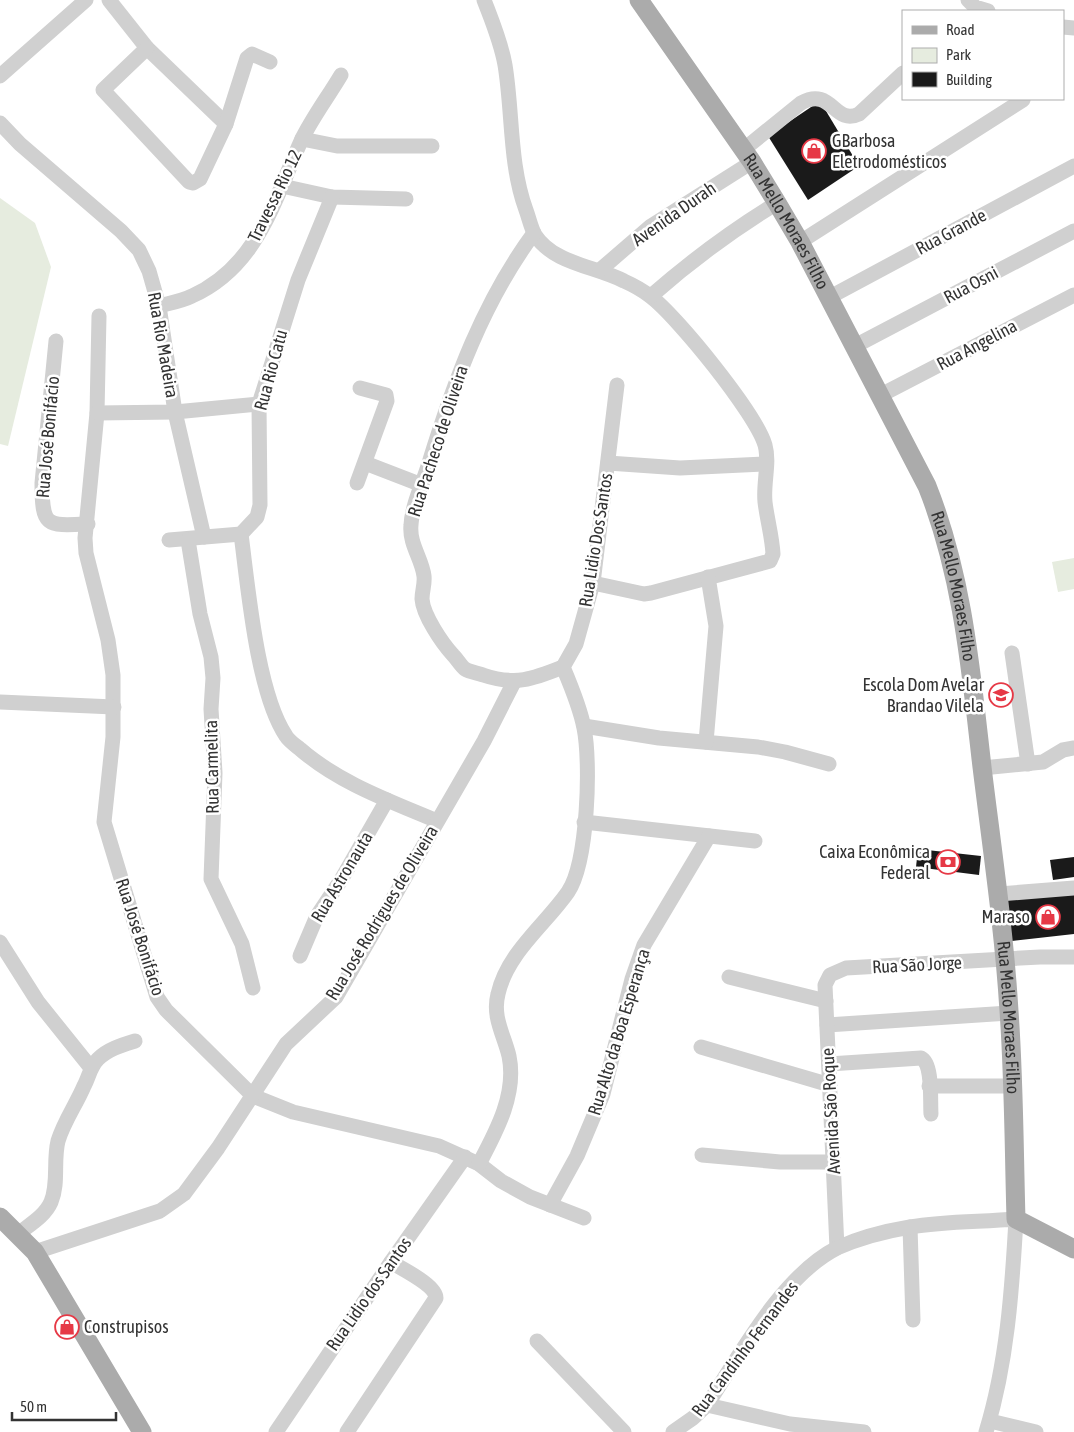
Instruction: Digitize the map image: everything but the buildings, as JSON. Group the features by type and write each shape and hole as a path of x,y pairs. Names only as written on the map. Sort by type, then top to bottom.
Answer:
{"main road":[{"name":"Rua Mello Moraes Filho","path":"638,0 747,156 800,242 828,298 861,343 879,396 908,440 943,525 952,557 964,619 999,894 1009,1013 1016,1219"},
{"path":"0,1217 35,1252 142,1432"},
{"path":"1016,1219 1074,1249"}],"street":[{"path":"0,76 86,0"},
{"path":"109,0 147,48 226,124"},
{"path":"484,0 500,43 505,64 511,142 519,189 534,234 543,245 557,255 600,270 627,282 651,296 683,329 743,408 763,439 767,455 765,501 773,551 771,560 644,594 593,583"},
{"path":"968,0 975,7 985,10"},
{"path":"147,48 103,90 189,182 193,183 200,179 226,124 248,58 252,54 270,62"},
{"name":"Avenida Durah","path":"600,270 651,226 747,156 801,103 810,98 825,99 843,115 853,117 860,114 902,74"},
{"name":"Travessa Rio 12","path":"159,306 191,296 220,280 236,267 262,228 302,139 340,75"},
{"path":"800,242 1023,100"},
{"name":"Rua Rio Madeira","path":"0,123 20,144 121,231 139,250 149,272 159,306 175,412 204,537"},
{"path":"302,139 337,146 432,146"},
{"name":"Rua Grande","path":"828,298 1074,166"},
{"path":"282,186 332,197 406,199"},
{"name":"Rua Rio Catu","path":"241,534 257,516 260,505 259,404 298,280 332,197"},
{"path":"651,296 690,262 730,232 777,203"},
{"name":"Rua Osni","path":"861,343 1074,231"},
{"name":"Rua Pacheco de Oliveira","path":"534,234 507,273 470,345 442,423 410,524 413,547 424,576 422,601 432,624 464,668 496,679 514,682 538,677 563,666"},
{"name":"Rua Angelina","path":"879,396 1074,295"},
{"name":"Rua José Bonifácio","path":"99,316 98,413 86,553 111,656 114,708 104,822 150,980 166,1010 253,1096 293,1112 421,1141 466,1157"},
{"name":"Rua José Bonifácio","path":"56,341 42,483 42,506 48,522 54,525 88,524"},
{"name":"Rua Lidio Dos Santos","path":"563,666 576,644 593,583 618,385"},
{"path":"357,483 387,401 386,395 360,388"},
{"path":"98,413 175,412 259,404"},
{"path":"365,463 422,484"},
{"path":"608,464 680,468 766,464"},
{"path":"169,540 188,540 241,534 259,653 272,706 287,738 312,760 339,777 386,800 437,821"},
{"name":"Rua Carmelita","path":"188,540 213,678 211,709 215,792 211,879 242,944 253,988"},
{"path":"706,742 716,641 716,616 708,577"},
{"path":"1012,654 1028,764"},
{"path":"479,1164 501,1119 510,1085 509,1057 495,1011 498,994 511,962 569,890 579,860 588,771 584,726 563,666"},
{"name":"Rua José Rodrigues de Oliveira","path":"35,1252 160,1211 173,1204 194,1181 253,1096 286,1044 336,997 484,741 514,682"},
{"path":"0,702 114,708"},
{"path":"584,726 659,738 785,752 829,764"},
{"path":"982,768 1043,762 1063,750 1074,748"},
{"name":"Rua Astronauta","path":"300,956 317,916 342,880 386,800"},
{"path":"584,822 754,841"},
{"name":"Rua Alto da Boa Esperança","path":"550,1205 577,1156 603,1094 632,979 644,945 708,836"},
{"path":"999,894 1074,888"},
{"path":"0,942 38,1002 91,1068"},
{"path":"1005,960 1040,957 1074,958"},
{"name":"Rua São Jorge","path":"830,975 846,968 1005,960"},
{"name":"Avenida São Roque","path":"830,975 825,985 837,1248"},
{"path":"729,976 826,1001"},
{"path":"827,1024 1009,1013"},
{"path":"18,1234 42,1214 50,1203 54,1187 58,1142 67,1117 84,1088 91,1068 101,1057 118,1046 135,1041"},
{"path":"701,1047 830,1085"},
{"path":"829,1064 921,1058 925,1060 929,1068 928,1086 931,1114"},
{"path":"928,1086 1012,1086"},
{"path":"702,1155 780,1162 833,1162"},
{"path":"466,1157 479,1164 501,1181 550,1205 584,1218"},
{"name":"Rua Lidio dos Santos","path":"276,1432 390,1262 466,1157"},
{"path":"1016,1219 1009,1321 1002,1368 988,1426 1036,1432"},
{"name":"Rua Candinho Fernandes","path":"673,1432 693,1418 706,1405 788,1288 817,1261 837,1248 864,1238 910,1227 1016,1219"},
{"path":"910,1227 913,1320"},
{"path":"347,1432 387,1368 436,1296 429,1286 390,1262"},
{"path":"538,1340 624,1432"},
{"path":"706,1405 790,1424 864,1432"}],"green space":[{"path":"0,198 35,223 51,267 8,446 0,444"},
{"path":"1074,558 1074,589 1058,592 1052,562"}],"place":[{"name":"GBarbosa Eletrodomésticos","path":"814,151"},
{"name":"Escola Dom Avelar Brandao Vilela","path":"1001,695"},
{"name":"Caixa Econômica Federal","path":"948,862"},
{"name":"Maraso","path":"1048,917"},
{"name":"Construpisos","path":"67,1327"}]}
